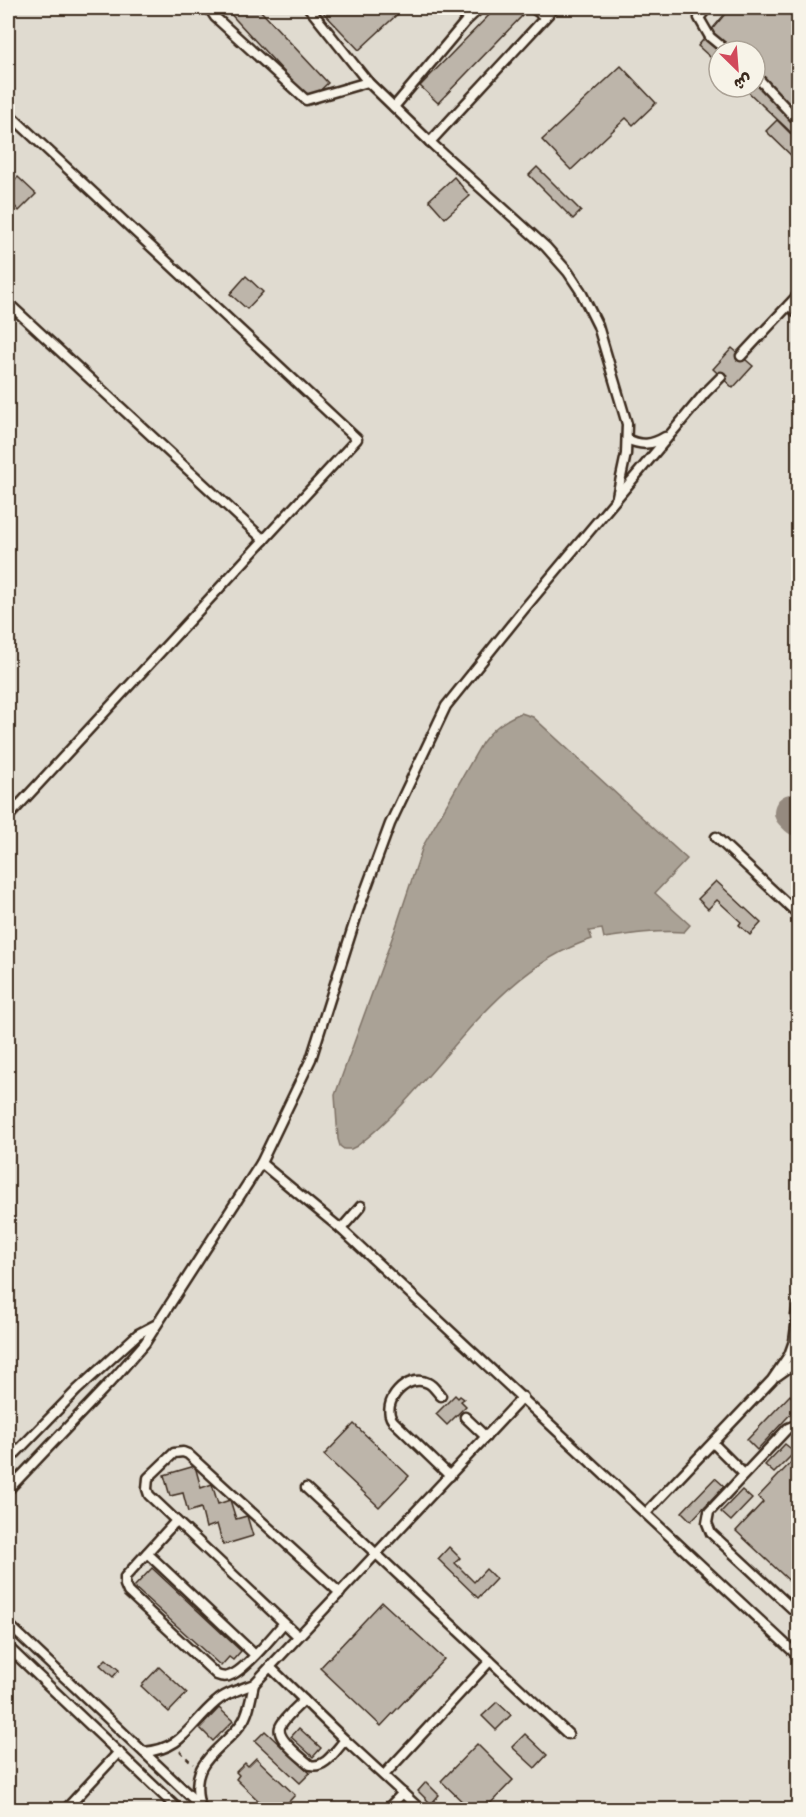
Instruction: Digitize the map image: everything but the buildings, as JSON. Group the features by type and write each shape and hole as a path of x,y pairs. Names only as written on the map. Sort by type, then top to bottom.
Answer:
{"lane":[{"path":"209,8 215,17 306,100 368,82"},
{"path":"309,8 368,82 430,142 546,247 580,290 598,326 627,424 624,469 616,499"},
{"path":"394,107 466,21 480,8"},
{"path":"533,8 545,17"},
{"path":"430,142 554,8"},
{"path":"707,8 699,18 712,39"},
{"path":"767,88 798,121"},
{"path":"8,113 357,439 8,817"},
{"path":"741,356 798,295"},
{"path":"8,303 264,540"},
{"path":"789,305 798,314"},
{"path":"8,1490 132,1360 261,1163 311,1059 359,908 390,824 446,706 616,499 721,376"},
{"path":"627,439 647,444 659,441 671,434"},
{"path":"716,837 798,914"},
{"path":"261,1163 341,1229 798,1656"},
{"path":"341,1229 361,1206"},
{"path":"646,1513 772,1380 789,1355 794,1341 798,1305"},
{"path":"8,1461 62,1403 91,1376 138,1334 156,1325"},
{"path":"772,1380 798,1362"},
{"path":"441,1396 426,1382 412,1381 404,1385 393,1397 389,1413 393,1421 450,1476"},
{"path":"144,1752 157,1751 174,1745 216,1702 254,1684 523,1397"},
{"path":"465,1417 486,1437"},
{"path":"798,1424 788,1428 709,1512 707,1518 708,1528 798,1614"},
{"path":"713,1443 744,1474"},
{"path":"298,1636 149,1495 148,1478 170,1455 183,1452 192,1457 340,1593"},
{"path":"306,1488 568,1734"},
{"path":"176,1521 125,1577 128,1592 217,1675 225,1677 235,1674 284,1623"},
{"path":"147,1553 255,1655"},
{"path":"8,1624 202,1807"},
{"path":"8,1647 179,1809"},
{"path":"384,1775 490,1661"},
{"path":"270,1667 345,1740 422,1809"},
{"path":"202,1807 197,1790 200,1770 206,1760 241,1724 247,1713 254,1684"},
{"path":"304,1700 280,1726 279,1733 282,1740 310,1766 314,1767 323,1765 345,1740"},
{"path":"65,1809 119,1752"},
{"path":"386,1809 403,1793"}],"path":[{"path":"174,1745 200,1770"}],"shaded area":[{"path":"8,8 798,8 798,1809 8,1809"},
{"path":"521,713 533,717 687,859 655,893 690,925 684,932 654,932 604,938 602,929 589,931 592,939 556,955 523,977 494,1003 386,1121 357,1146 344,1149 340,1146 338,1139 335,1095 423,846 482,743 499,725"}],"taxiway":[{"path":"792,812 798,818"}]}
